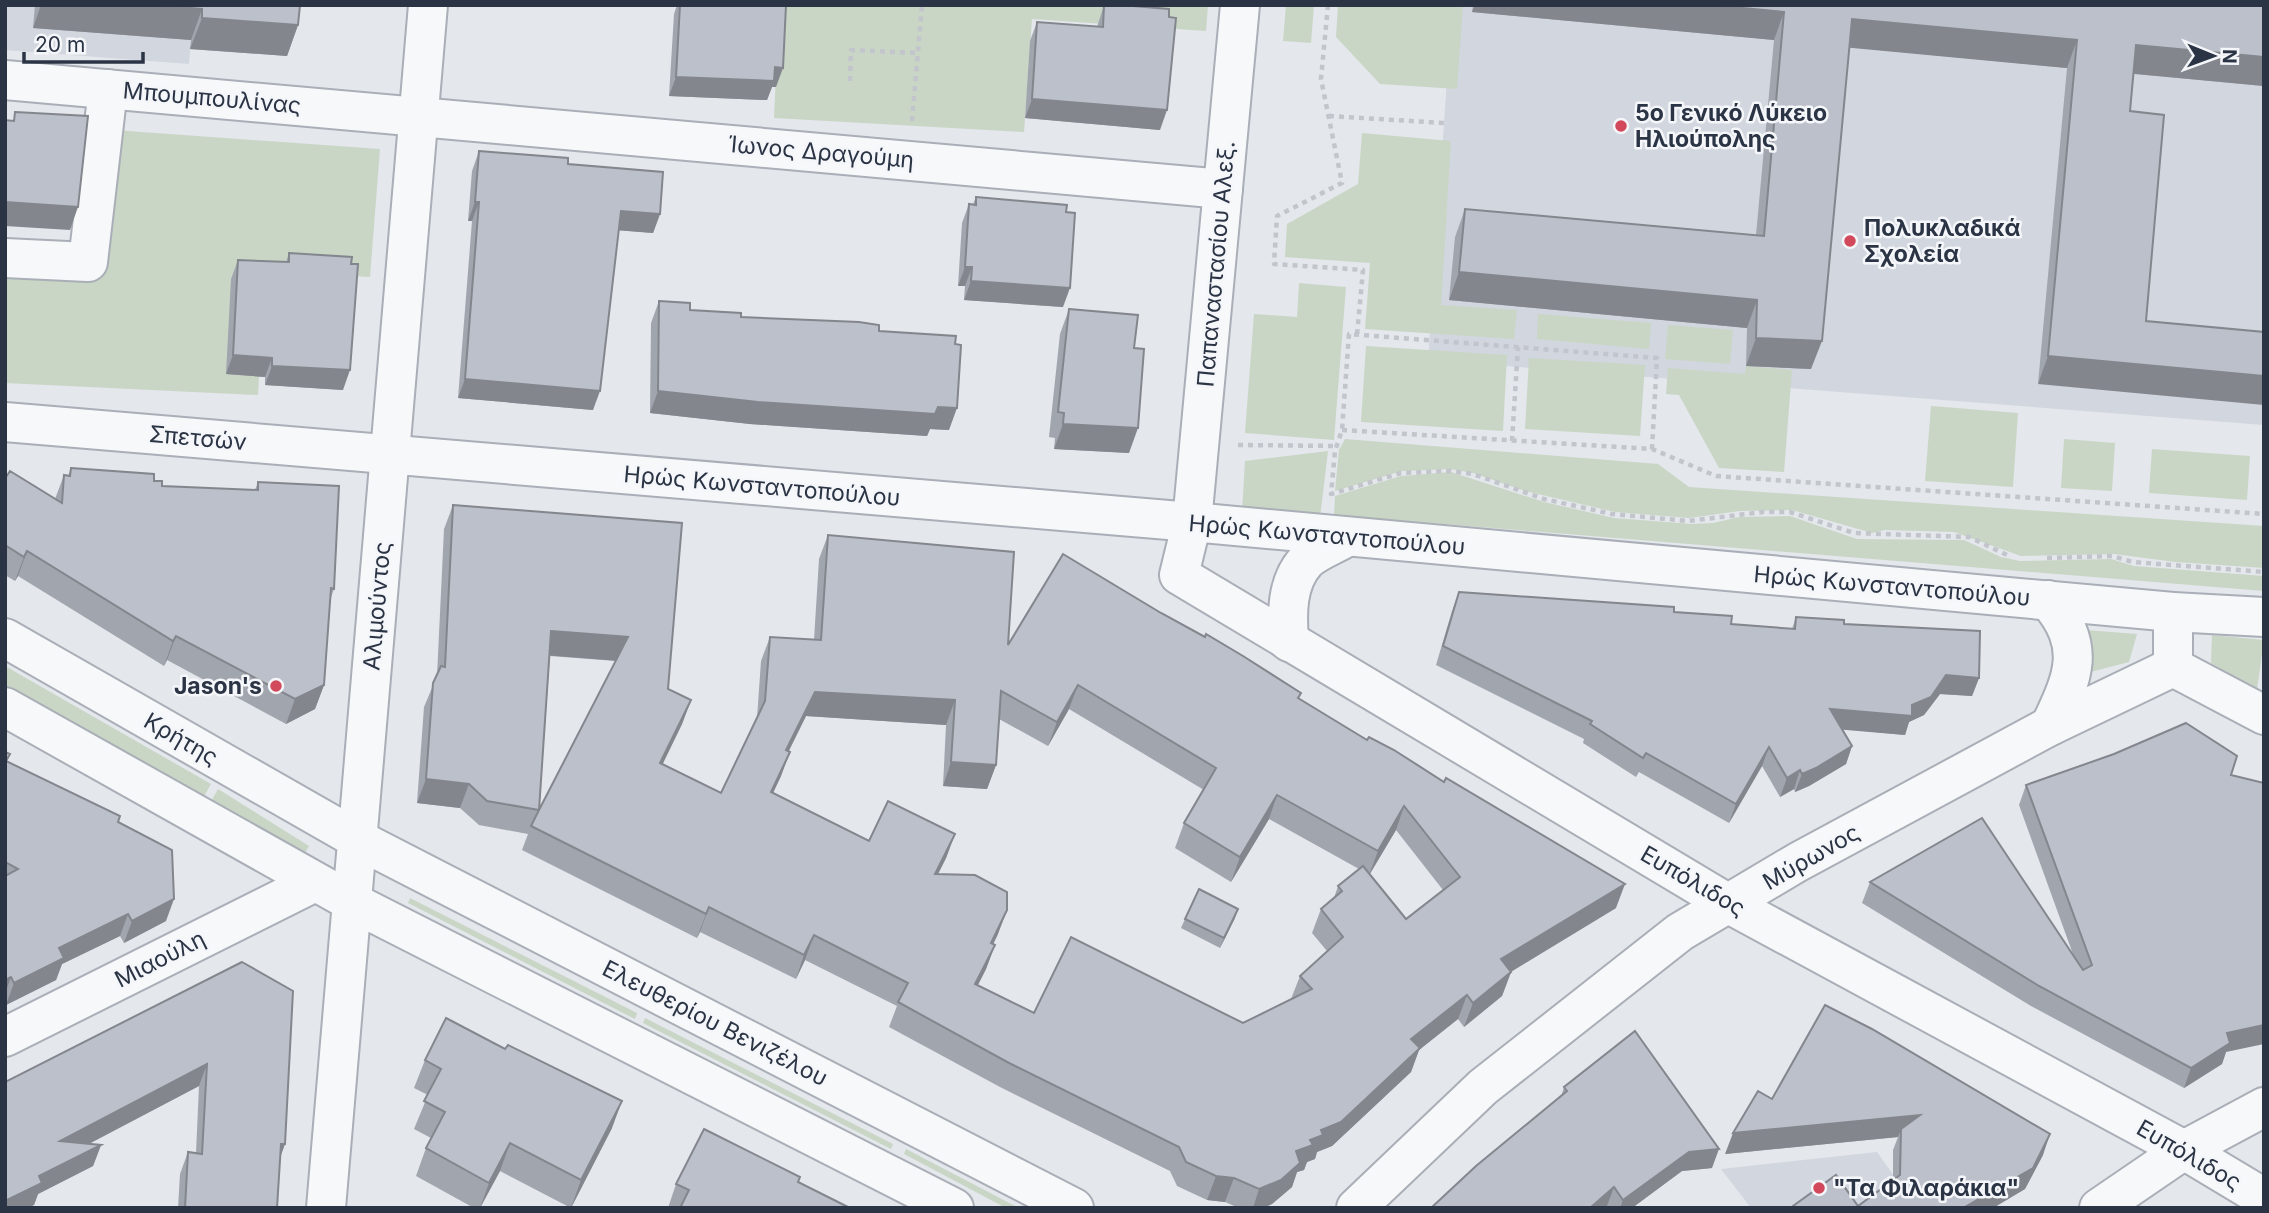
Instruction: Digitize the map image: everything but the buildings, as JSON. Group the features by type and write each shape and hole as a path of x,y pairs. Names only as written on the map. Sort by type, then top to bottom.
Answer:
{"street":[{"name":"Αλιμούντος","path":"326,1208 428,5"},
{"name":"Παπαναστασίου Αλεξ.","path":"1192,522 1240,5"},
{"name":"Μπουμπουλίνας","path":"5,80 419,115"},
{"path":"5,258 88,262 108,89"},
{"name":"Ίωνος Δραγούμη","path":"419,115 1223,189"},
{"name":"Σπετσών","path":"5,422 390,454"},
{"name":"Ηρώς Κωνσταντοπούλου","path":"390,454 1192,522 2172,612 2264,617"},
{"name":"Ευπόλιδος","path":"1192,522 1178,575 1729,904 2184,1150 2264,1198"},
{"path":"1289,642 1286,606 1295,582 1307,561 1345,538"},
{"path":"2048,600 2071,635 2072,647 2072,670 2050,726"},
{"path":"2172,612 2173,667 2264,715"},
{"name":"Κρήτης","path":"5,638 357,839"},
{"name":"Μύρωνος","path":"1356,1208 1483,1087 1680,932 1798,862 2050,726 2173,667"},
{"path":"5,707 352,902 954,1208"},
{"name":"Ελευθερίου Βενιζέλου","path":"357,839 1074,1208"},
{"name":"Μιαούλη","path":"5,1037 316,882"},
{"path":"2099,1208 2184,1150 2264,1107"}],"path":[{"path":"909,160 922,5"},
{"path":"1328,5 1321,79 1342,183 1278,216 1274,264 1363,270 1357,335"},
{"path":"850,81 851,50 918,53"},
{"path":"1329,116 1444,122"},
{"path":"1652,449 1657,358 1349,334 1342,430 1336,446 1331,494 1401,473 1450,471 1473,474 1544,499 1612,514 1688,521 1763,512 1790,512 1854,533 1969,537 2012,556"},
{"path":"1512,441 1518,347"},
{"path":"1342,430 1652,449 1716,477 2264,514"},
{"path":"1240,432 1238,446 1336,446"},
{"path":"2042,558 2112,556 2133,562 2264,572"}],"shaded area":[{"path":"5,5 194,5 189,64 5,50"},
{"name":"Πολυκλαδικά Σχολεία","path":"1452,5 2264,5 2264,425 1428,360"},
{"name":"\"Τα Φιλαράκια\"","path":"1877,1152 1917,1208 1751,1208 1721,1169"}],"green space":[{"path":"779,5 1208,5 1206,31 1032,19 1024,132 774,118"},
{"path":"1286,5 1314,5 1311,43 1283,41"},
{"path":"1338,5 1463,5 1457,89 1380,84 1336,37"},
{"path":"114,130 380,149 370,277 282,272 264,281 258,395 5,383 7,270 101,273"},
{"path":"1362,133 1451,141 1441,305 1517,310 1514,339 1365,329 1370,263 1285,257 1287,224 1358,184"},
{"path":"1299,283 1346,287 1334,440 1245,433 1254,314 1297,317"},
{"path":"1538,314 1651,323 1649,349 1537,339"},
{"path":"1668,325 1733,330 1730,364 1665,359"},
{"path":"1366,346 1507,355 1503,431 1361,422"},
{"path":"1529,358 1645,365 1640,436 1525,429"},
{"path":"1746,366 1792,370 1784,472 1719,468 1679,395 1666,394 1668,368 1745,374"},
{"path":"1931,406 2018,413 2013,487 1925,481"},
{"path":"1345,439 1658,464 1689,487 2264,526 2264,568 2175,562 2114,554 2021,556 1954,532 1885,530 1872,533 1792,510 1740,511 1689,518 1615,512 1525,491 1473,473 1450,469 1402,471 1335,491 1339,450"},
{"path":"2064,439 2115,443 2112,491 2061,488"},
{"path":"2152,449 2250,456 2247,500 2149,493"},
{"path":"1328,451 1320,518 1242,512 1245,461"},
{"path":"1451,472 1544,502 1614,518 1692,524 1713,523 1739,517 1790,516 1857,539 1964,540 2001,557 2020,561 2111,559 2134,566 2264,576 2264,591 1334,515 1335,496 1401,476"},
{"path":"2086,630 2137,634 2129,662 2083,674"},
{"path":"2212,635 2264,640 2257,690 2211,663"},
{"path":"5,666 211,784 202,800 5,688"},
{"path":"218,789 309,846 301,860 209,805"},
{"path":"410,898 637,1013 635,1019 408,903"},
{"path":"645,1018 893,1144 891,1149 643,1023"},
{"path":"906,1149 1019,1208 1006,1208 904,1154"}],"place":[{"name":"5ο Γενικό Λύκειο Ηλιούπολης","path":"1621,126"},
{"name":"Πολυκλαδικά Σχολεία","path":"1850,241"},
{"name":"Jason's","path":"276,686"},
{"name":"\"Τα Φιλαράκια\"","path":"1819,1188"}]}
